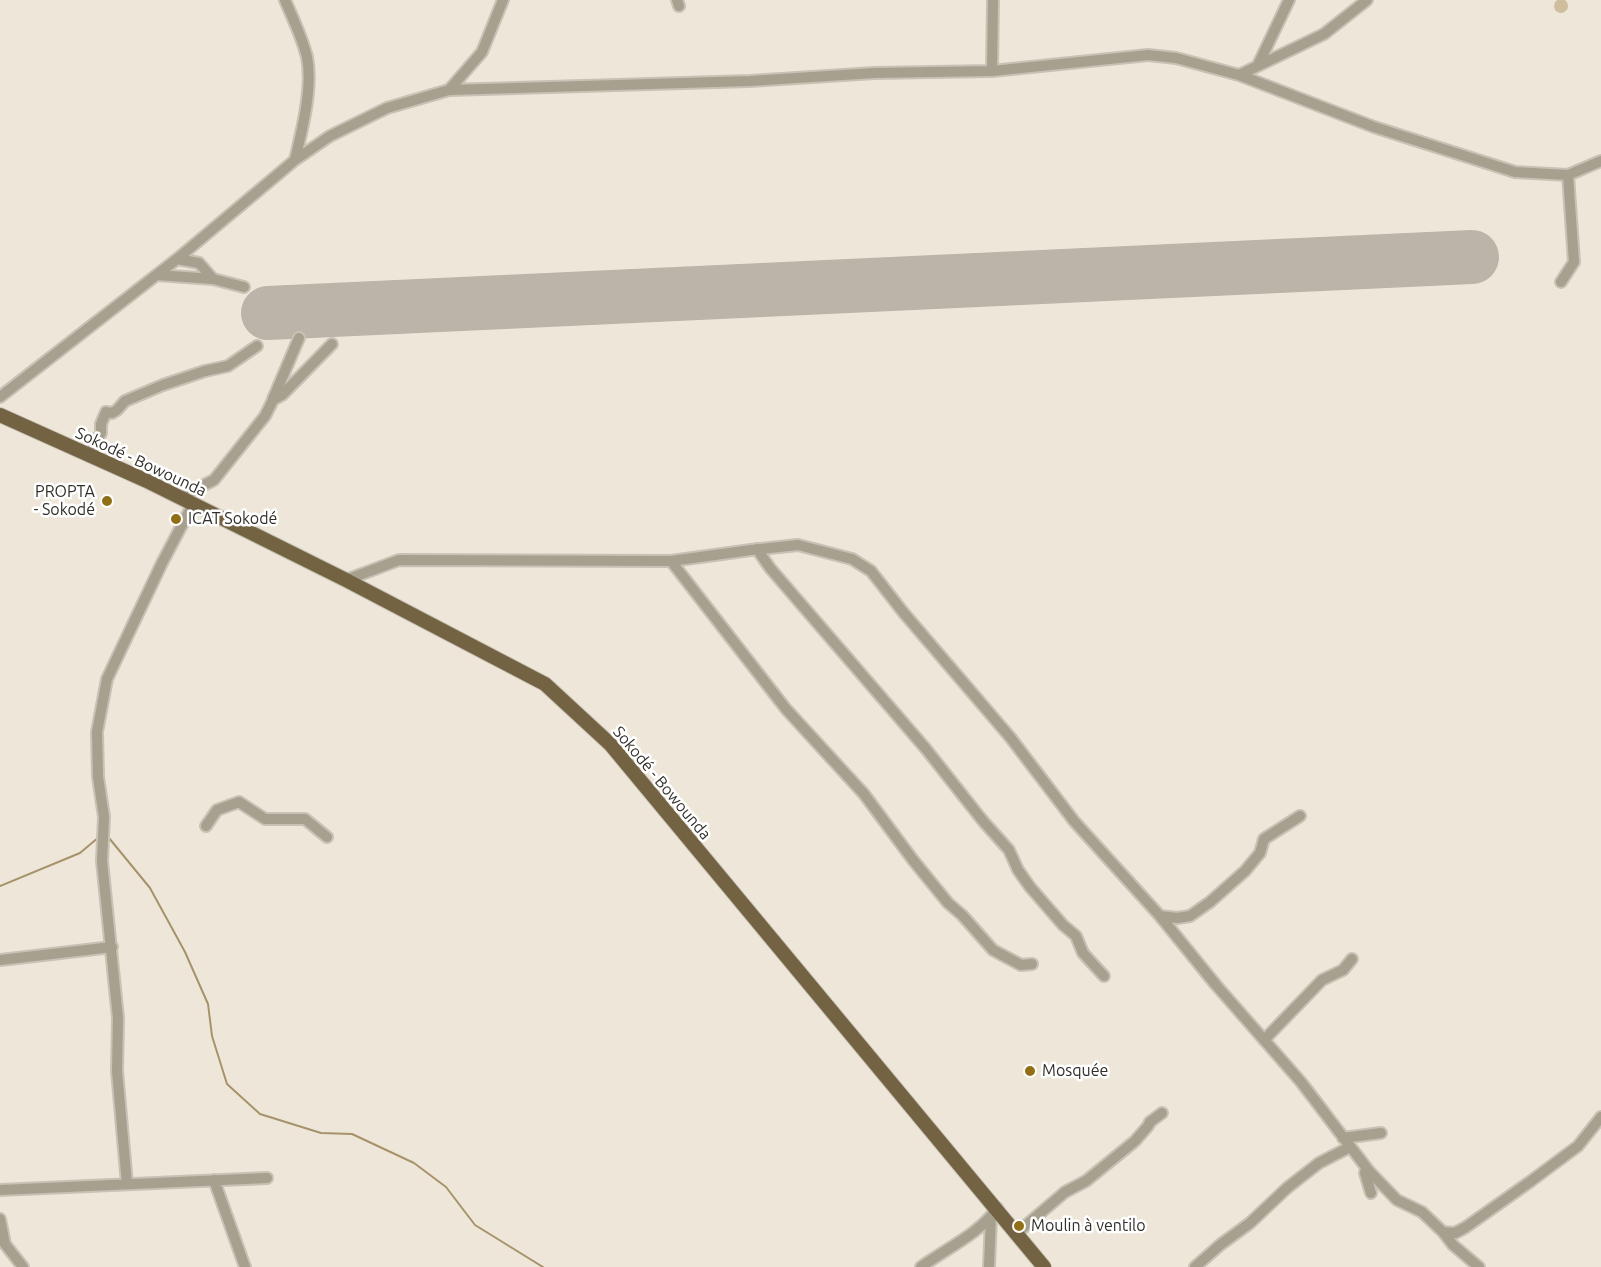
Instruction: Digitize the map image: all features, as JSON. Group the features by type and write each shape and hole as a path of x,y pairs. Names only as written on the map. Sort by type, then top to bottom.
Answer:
{"main road":[{"name":"Sokodé - Bowounda","path":"0,415 189,502 346,580 545,684 610,744 884,1075 904,1096 994,1212 1017,1233 1044,1267"}],"street":[{"path":"285,0 307,59 307,92 295,160"},
{"path":"449,90 482,51 503,0"},
{"path":"992,71 993,0"},
{"path":"1258,65 1288,0"},
{"path":"1239,75 1324,34 1367,0"},
{"path":"0,397 177,259 295,160 330,136 387,108 449,90 750,81 874,73 992,71 1148,55 1176,58 1239,75 1374,127 1515,172 1568,175 1601,161"},
{"path":"1561,282 1574,262 1568,175"},
{"path":"177,259 199,263 213,279"},
{"path":"157,275 213,279 244,287"},
{"path":"127,1184 117,1071 118,1018 102,861 104,817 98,777 97,732 107,679 189,502 188,493 214,480 265,416 299,338"},
{"path":"273,399 282,395 332,344"},
{"path":"89,456 101,433 100,424 106,412 112,413 125,401 163,385 228,366 257,346"},
{"path":"346,580 399,560 671,561 798,545 852,559 871,571 1010,737 1074,821 1160,916 1301,1082 1366,1168 1397,1200 1422,1212 1453,1245 1479,1267"},
{"path":"757,549 770,568 926,749 953,785 1009,850 1030,887 1063,925 1076,936 1083,952 1104,976"},
{"path":"671,561 786,709 864,794 948,903 962,915 993,950 1021,965 1032,964"},
{"path":"206,826 217,810 239,802 265,819 305,819 327,837"},
{"path":"1160,916 1177,918 1190,916 1210,902 1245,871 1260,853 1264,839 1300,816"},
{"path":"0,960 112,947"},
{"path":"1264,1040 1322,980 1343,970 1352,959"},
{"path":"1017,1233 1065,1192 1086,1181 1127,1147 1150,1122 1162,1113"},
{"path":"1436,1228 1455,1233 1466,1227 1578,1146 1601,1117"},
{"path":"1343,1138 1380,1133"},
{"path":"1341,1155 1353,1150"},
{"path":"1195,1267 1319,1163 1353,1150"},
{"path":"1366,1168 1365,1173 1371,1193"},
{"path":"0,1190 267,1178"},
{"path":"214,1180 245,1267"},
{"path":"921,1267 950,1249 994,1212"},
{"path":"989,1267 994,1212"},
{"path":"0,1219 5,1244 23,1267"}],"shaded area":[{"path":"1561,-1 1566,1 1568,6 1566,11 1561,13 1556,11 1554,6 1556,1"}],"waterway":[{"path":"0,886 80,853 99,837"},
{"path":"109,838 150,888 185,952 208,1004 212,1036 227,1084 260,1114 321,1133 352,1134 414,1163 446,1187 475,1225 543,1267"}],"runway":[{"path":"268,313 1472,257"}],"place":[{"name":"PROPTA - Sokodé","path":"107,501"},
{"name":"ICAT Sokodé","path":"176,519"},
{"name":"Mosquée","path":"1030,1071"},
{"name":"Moulin à ventilo","path":"1019,1226"}]}
